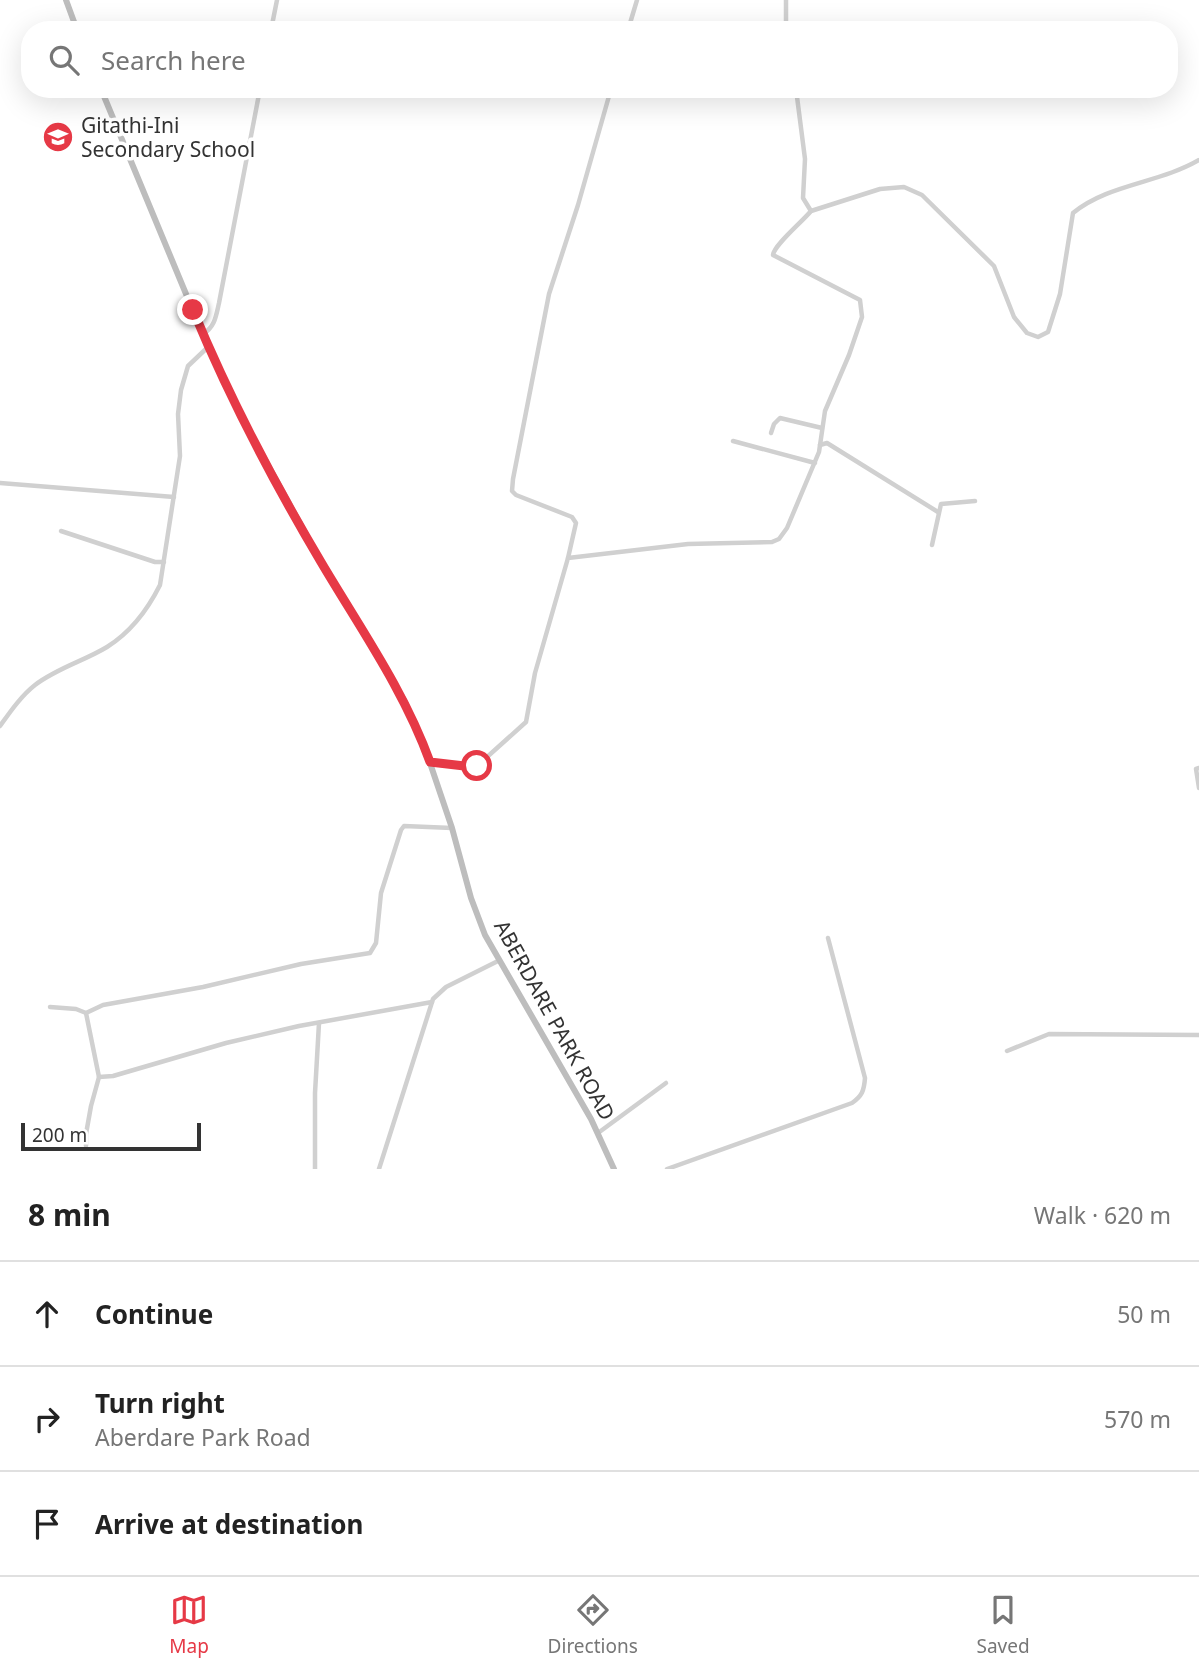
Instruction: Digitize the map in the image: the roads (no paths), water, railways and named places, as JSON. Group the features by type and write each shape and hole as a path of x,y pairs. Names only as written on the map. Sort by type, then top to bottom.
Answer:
{"street":[{"path":"66,0 74,21"},
{"path":"273,21 277,0"},
{"path":"630,21 636,0"},
{"path":"786,0 786,21"},
{"name":"ABERDARE PARK ROAD","path":"105,98 208,346 275,480 404,700 430,762 471,898 485,935 561,1065 614,1169"},
{"path":"203,334 210,330 219,303 258,98"},
{"path":"430,762 477,766 526,722 539,660 576,523 572,517 516,495 512,491 513,479 549,294 608,98"},
{"path":"797,98 806,159 803,198 811,211"},
{"path":"568,558 688,544 772,542 779,539 787,528 815,463 825,411 862,317 859,300 773,255 775,246 799,226 811,211 880,189 904,187 922,195 994,266 1014,317 1027,333 1038,337 1048,332 1060,295 1073,213 1082,205 1102,196 1166,175 1199,160"},
{"path":"0,726 33,686 49,675 107,647 125,633 150,604 160,585 180,456 178,414 181,390 188,366 208,346"},
{"path":"771,433 780,418 822,428"},
{"path":"733,441 815,463"},
{"path":"819,445 827,443 837,448 864,468 938,512"},
{"path":"0,483 174,497"},
{"path":"932,545 941,504 975,500"},
{"path":"61,531 155,562 164,562"},
{"path":"1199,768 1196,769 1199,789"},
{"path":"86,1013 103,1005 203,987 301,964 370,953 376,943 381,893 404,826 452,828"},
{"path":"667,1169 860,1098 864,1091 865,1078 828,938"},
{"path":"379,1169 437,993 498,961"},
{"path":"99,1077 113,1076 226,1043 432,1002"},
{"path":"50,1007 76,1009 86,1013"},
{"path":"86,1013 99,1077 91,1106 86,1146"},
{"path":"315,1169 319,1023"},
{"path":"1007,1051 1049,1034 1199,1035"},
{"path":"598,1133 666,1083"}],"place":[{"name":"Gitathi-Ini Secondary School","path":"58,137"}]}
